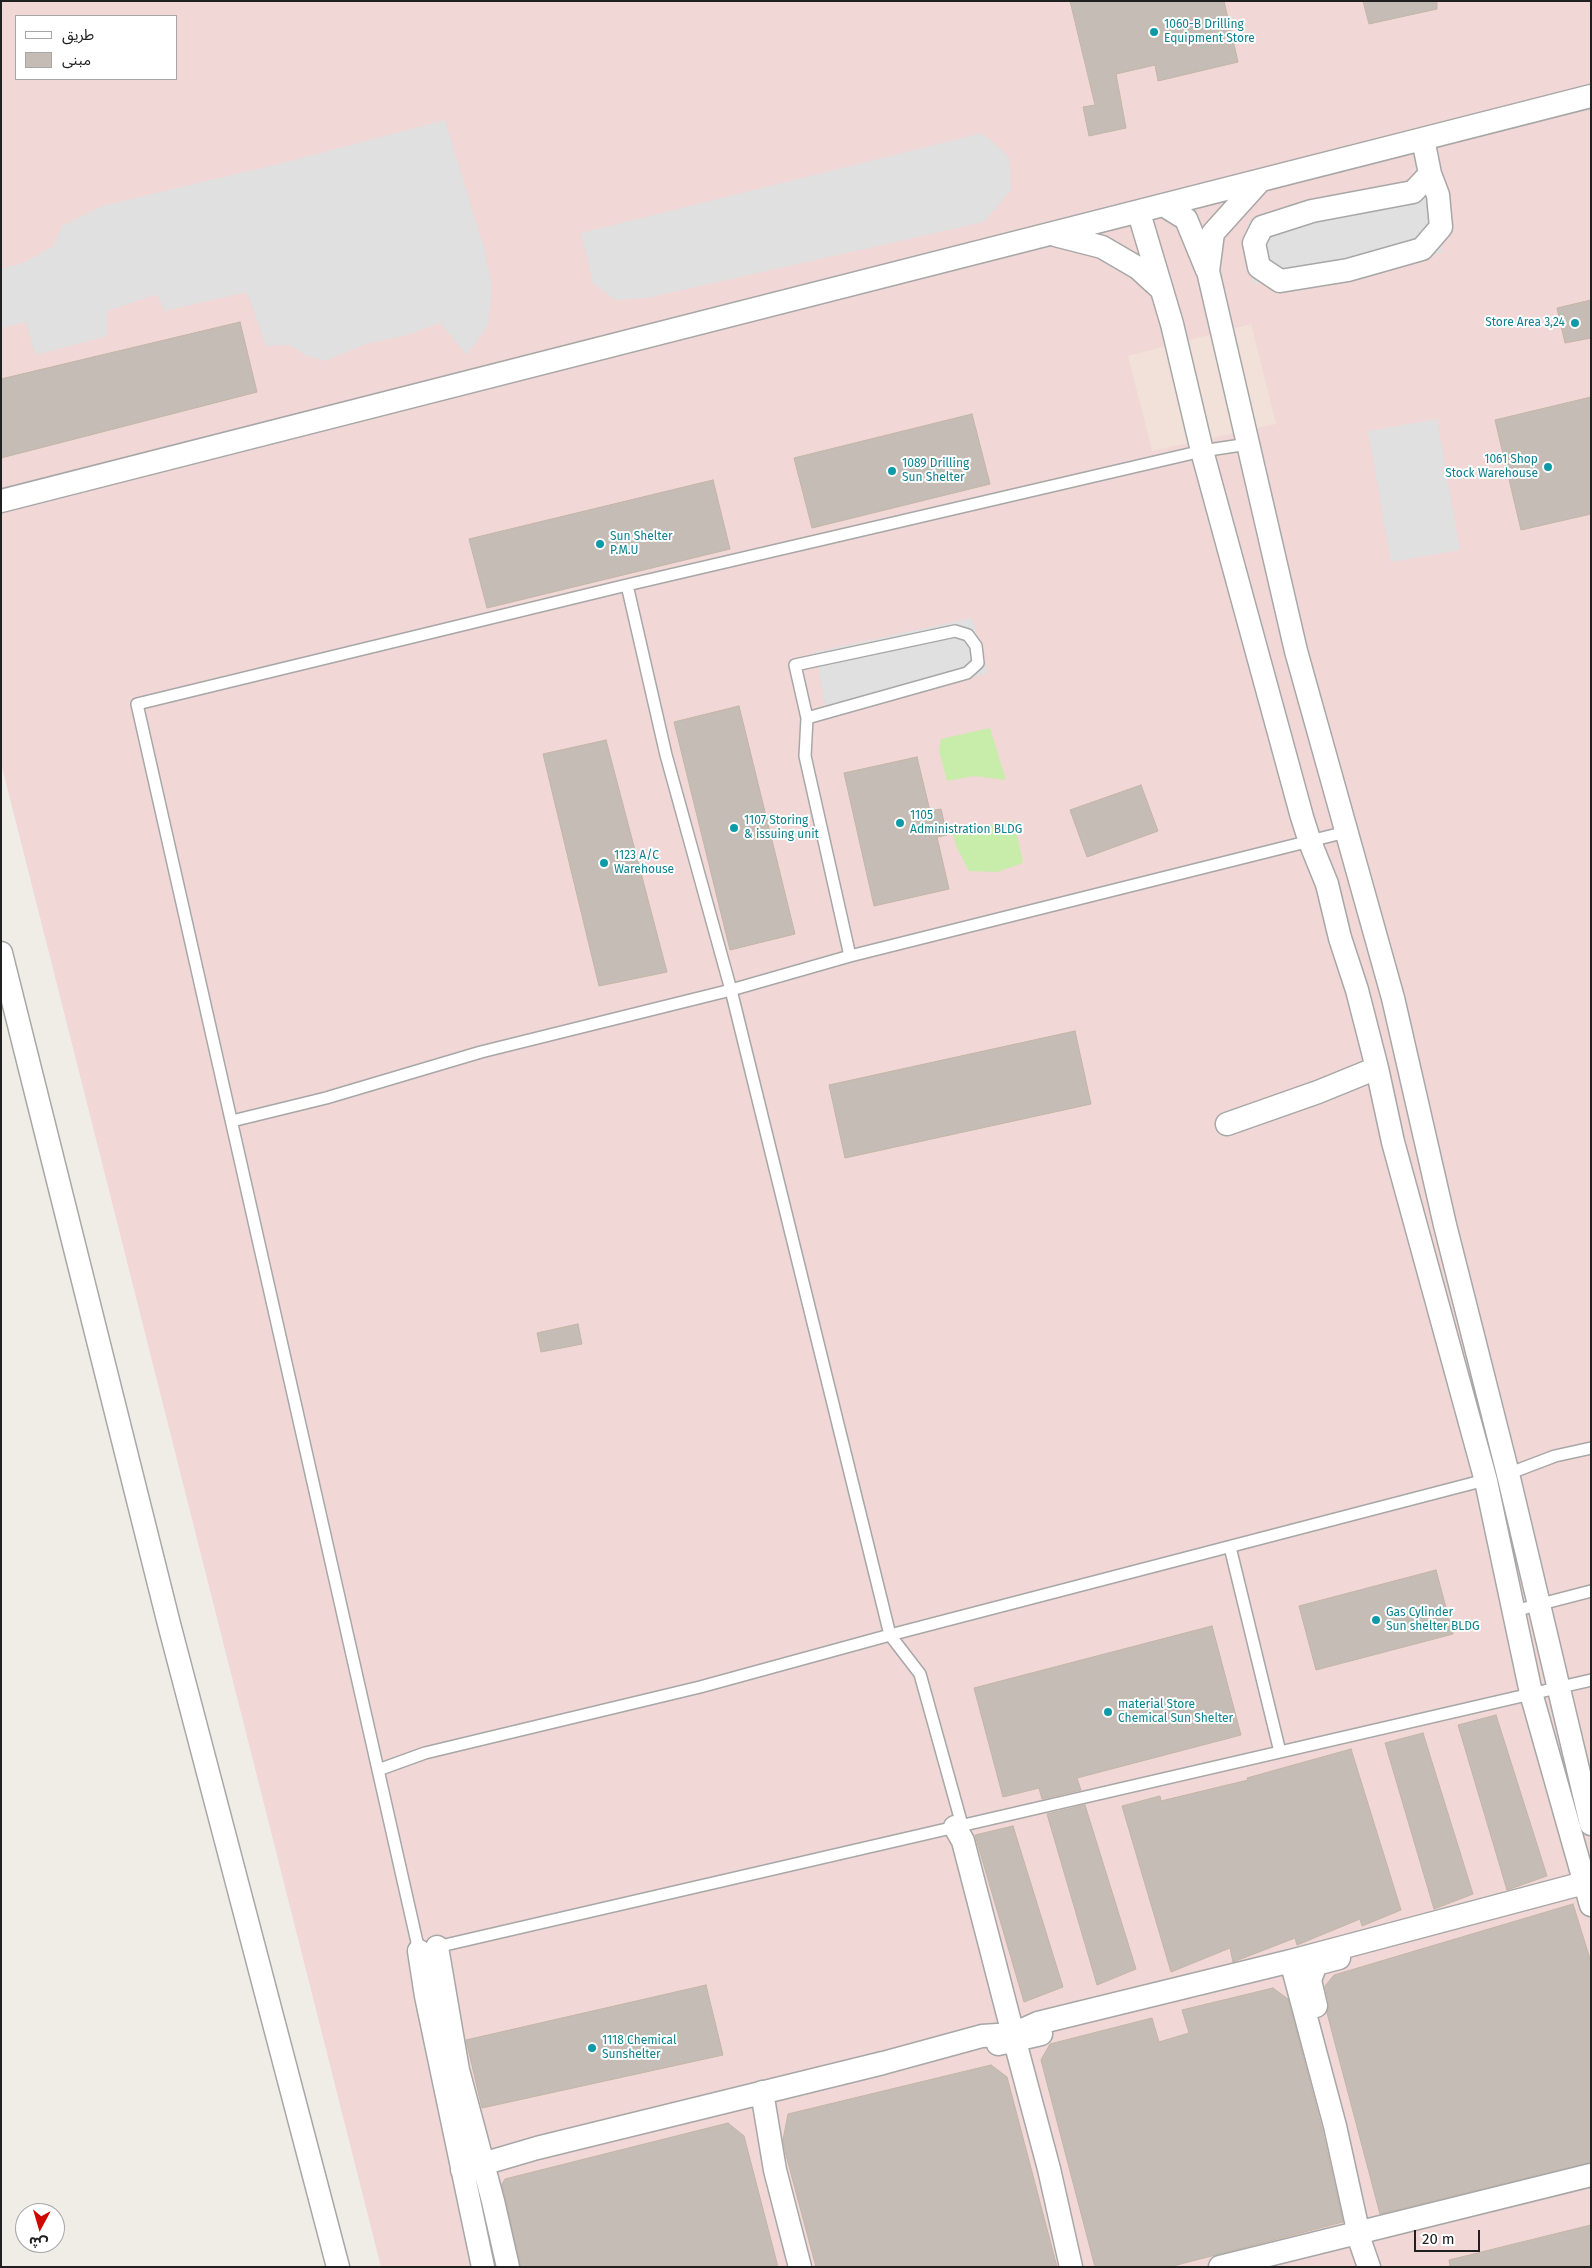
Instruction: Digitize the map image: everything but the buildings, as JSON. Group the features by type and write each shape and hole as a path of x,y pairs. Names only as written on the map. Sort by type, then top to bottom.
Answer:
{"street":[{"path":"1,501 1139,213 1591,96"},
{"path":"1423,139 1430,174 1438,195 1442,227 1422,249 1348,270 1280,281 1259,267 1254,244 1262,227 1312,211 1412,192 1430,174"},
{"path":"1208,271 1213,233 1259,182"},
{"path":"1165,206 1186,219 1208,271 1296,651 1393,998 1445,1226 1508,1474 1557,1689 1591,1824"},
{"path":"1139,213 1162,290 1202,451 1310,842 1327,884 1340,938 1357,990 1393,1142 1486,1480 1531,1693 1587,1894"},
{"path":"1052,234 1102,247 1138,268 1162,290"},
{"path":"1,953 166,1615 338,2267"},
{"path":"1228,1124 1318,1092 1377,1068"},
{"path":"963,1825 976,1852 1023,2034 1049,2169 1071,2267"},
{"path":"1292,1965 1316,1964 1587,1894"},
{"path":"464,2176 982,2036 1023,2034 1038,2023 1292,1965 1587,1894"},
{"path":"428,1949 485,2169 508,2267"},
{"path":"428,1949 464,2176 484,2267"},
{"path":"1316,1964 1310,1980 1367,2237 1369,2267"},
{"path":"1292,1965 1334,2126 1367,2237 1382,2267"},
{"path":"1023,2034 1030,2049 1084,2267"},
{"path":"755,2098 764,2159 790,2267"},
{"path":"755,2098 776,2170 800,2267"},
{"path":"1270,2267 1367,2237 1591,2175"},
{"path":"1220,2267 1591,2188"}],"lane":[{"path":"1248,444 1202,451 627,585 137,704 378,1770 428,1949 1591,1680"},
{"path":"627,585 666,755 731,990 890,1635 920,1674 963,1825"},
{"path":"807,718 967,672 978,663 976,646 968,636 955,631 795,665 807,718 805,756 850,956"},
{"path":"232,1121 326,1098 491,1049 731,990 850,956 1346,832"},
{"path":"378,1770 425,1752 700,1687 890,1635 1486,1480 1508,1474 1555,1456 1591,1448"},
{"path":"1230,1547 1280,1752"},
{"path":"1514,1611 1591,1591"}],"shaded area":[{"path":"1,1 1591,1 1591,2267 381,2267 1,763"},
{"path":"445,120 485,251 492,288 488,326 467,355 440,323 407,335 366,344 325,361 307,356 290,345 266,346 247,292 164,311 158,295 146,298 107,311 107,336 35,355 26,322 1,328 1,269 23,263 53,246 62,226 102,206 286,162"},
{"path":"982,133 1009,157 1011,190 984,222 647,298 615,300 593,283 581,233"},
{"path":"1440,178 1442,253 1252,284 1248,223"},
{"path":"1251,324 1276,424 1152,451 1128,356"},
{"path":"1437,419 1460,550 1391,562 1368,431"},
{"path":"972,618 988,673 828,719 815,652"}],"green space":[{"path":"990,728 1006,780 974,776 947,781 939,750 941,739"},
{"path":"1014,821 1023,863 997,872 969,871 957,848 952,832"}],"place":[{"name":"1060-B Drilling Equipment Store","path":"1154,32"},
{"name":"Store Area 3,24","path":"1575,323"},
{"name":"1061 Shop Stock Warehouse","path":"1548,467"},
{"name":"1089 Drilling Sun Shelter","path":"892,471"},
{"name":"Sun Shelter P.M.U","path":"600,544"},
{"name":"1105 Administration BLDG","path":"900,823"},
{"name":"1107 Storing & issuing unit","path":"734,828"},
{"name":"1123 A/C Warehouse","path":"604,863"},
{"name":"Gas Cylinder Sun shelter BLDG","path":"1376,1620"},
{"name":"material Store Chemical Sun Shelter","path":"1108,1712"},
{"name":"1118 Chemical Sunshelter","path":"592,2048"}]}
